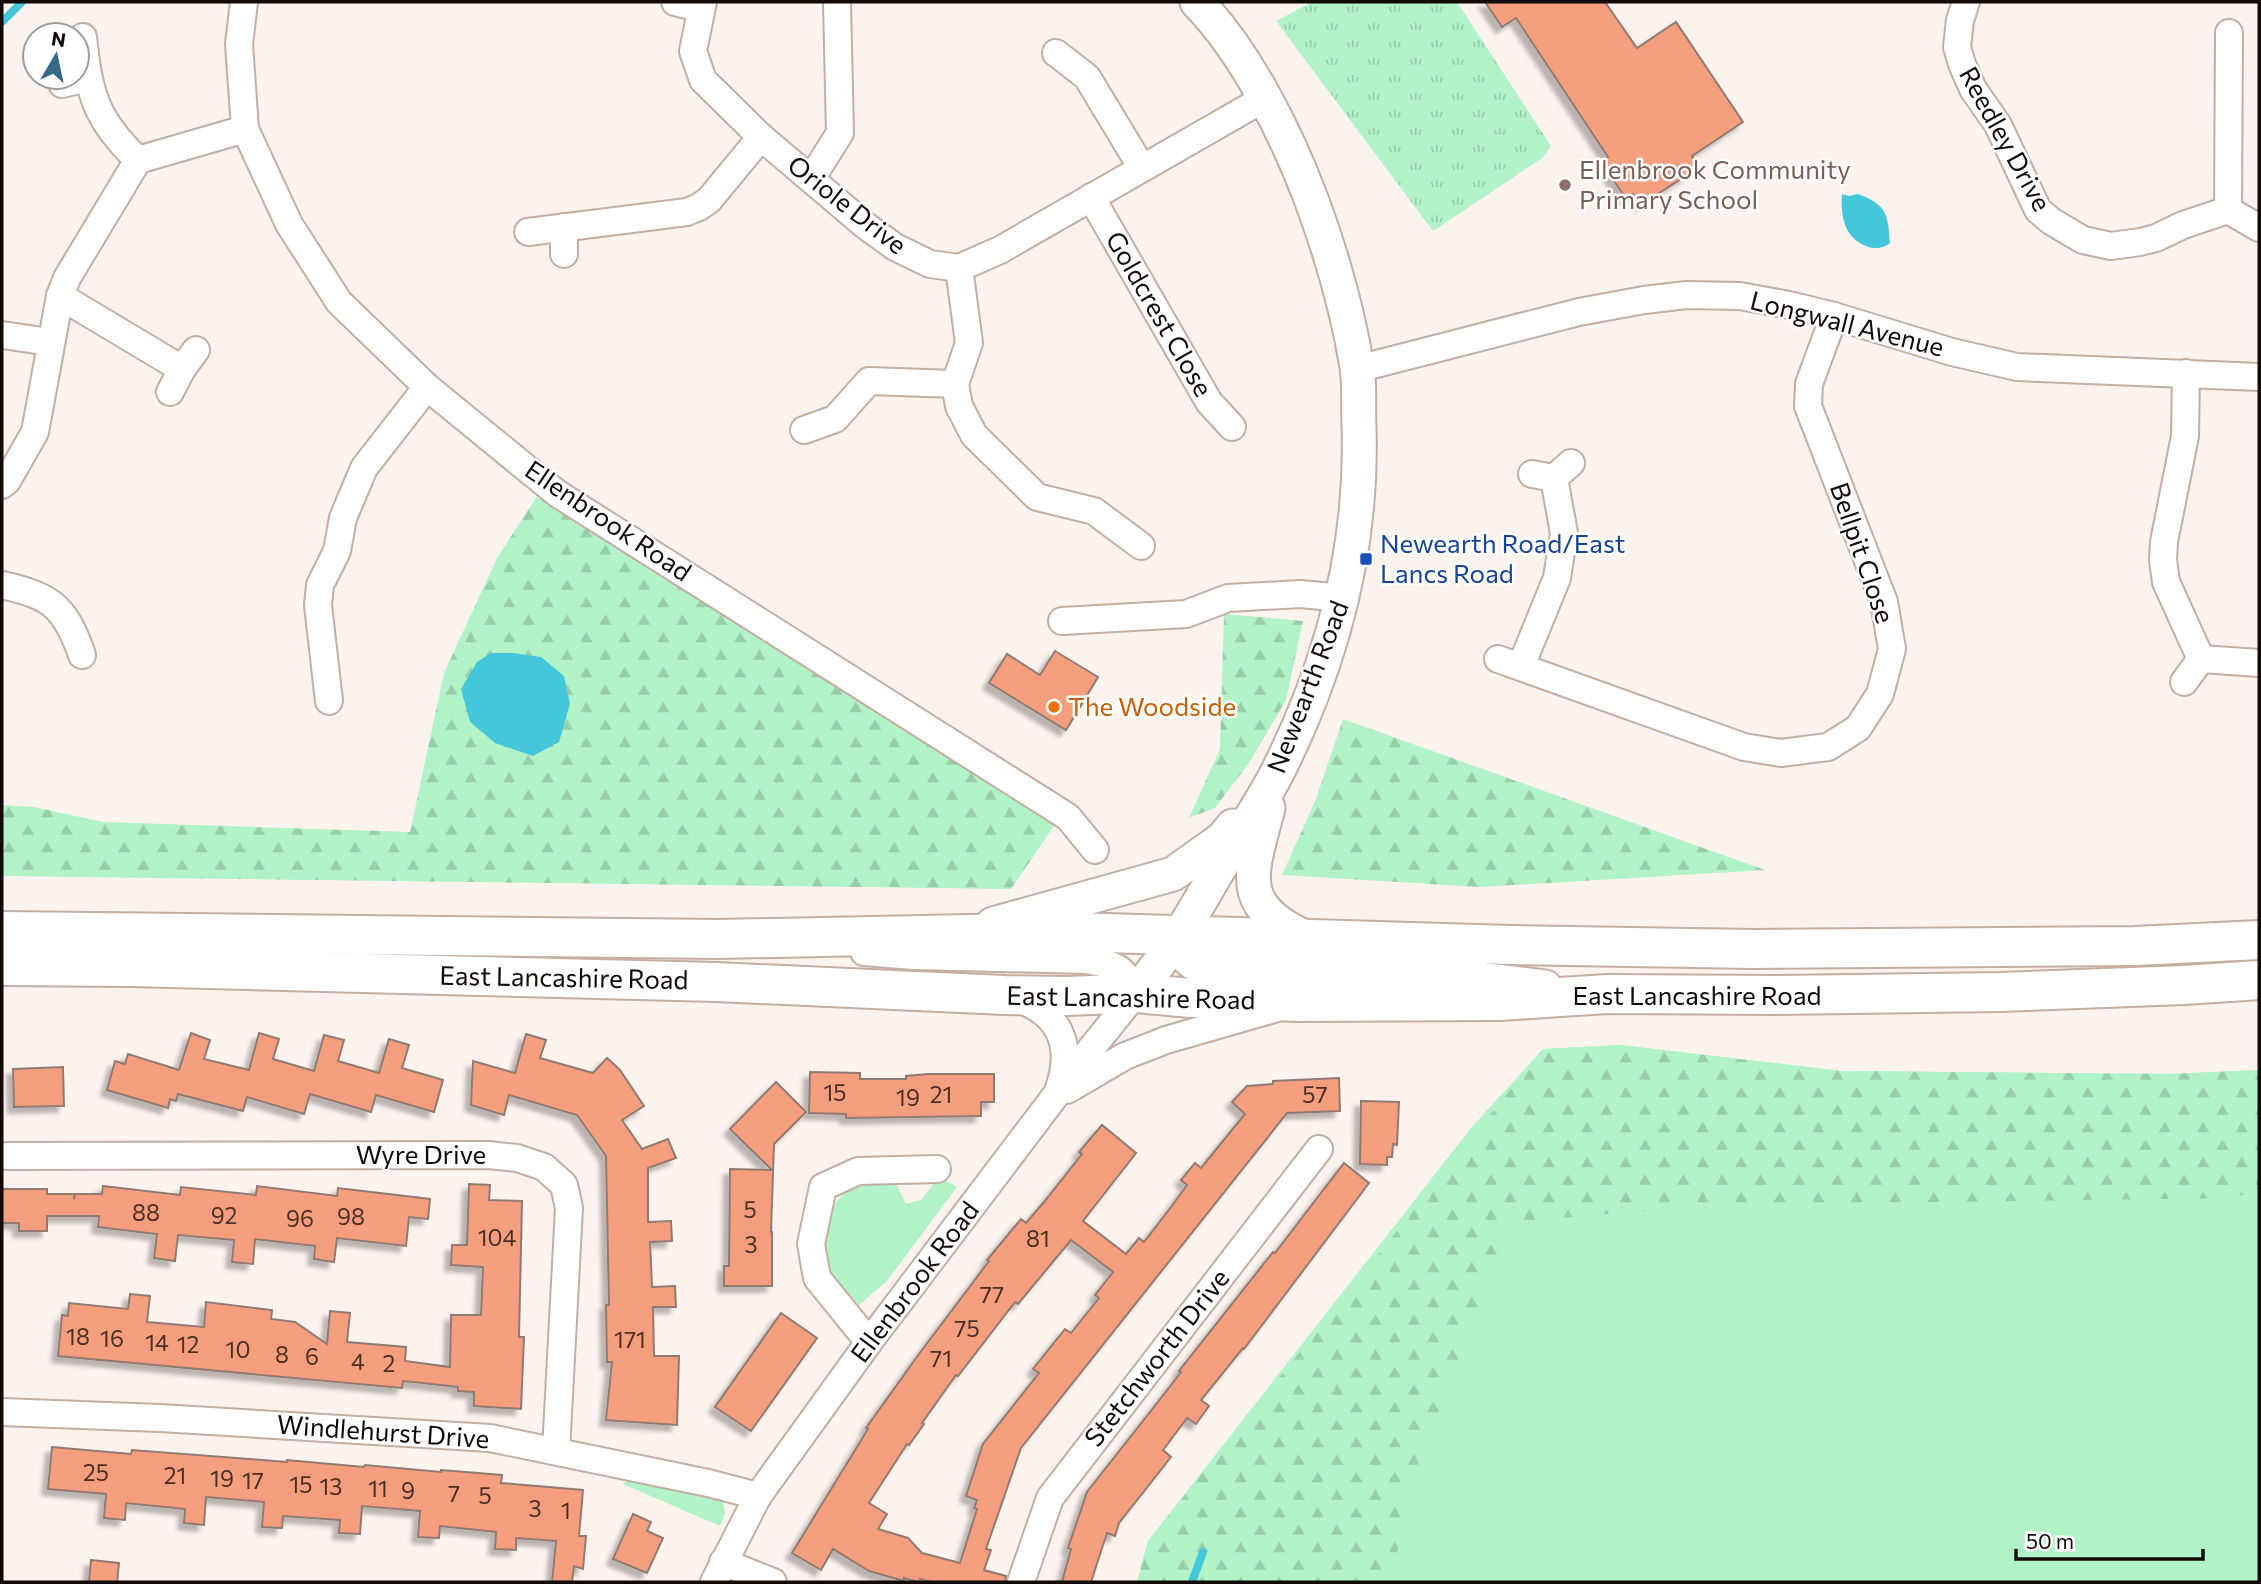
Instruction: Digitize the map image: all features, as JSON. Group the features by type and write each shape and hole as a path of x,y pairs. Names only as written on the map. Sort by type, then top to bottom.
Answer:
{"highway":[{"name":"East Lancashire Road","path":"2,930 719,939 1072,932 1753,949 2135,946 2259,940"},
{"name":"East Lancashire Road","path":"2,966 716,982 1004,995 1136,993 1300,1002 1499,1000 1607,993 1776,995 2000,992 2184,985 2259,979"}],"main road":[{"name":"Newearth Road","path":"1136,993 1178,936 1276,775 1305,710 1332,637 1343,598 1352,554 1360,461 1357,369 1340,291 1323,232 1304,180 1265,98 1228,41 1197,2"},
{"path":"956,933 1173,874 1222,839 1276,775"},
{"path":"1276,775 1256,853 1253,892 1274,920 1309,939"},
{"path":"1178,936 1182,951 1191,964 1206,968 1431,975 1607,993"}],"street":[{"name":"Ellenbrook Road","path":"244,2 239,44 245,129 289,224 339,302 426,387 558,494 1068,817 1095,850"},
{"path":"811,179 840,133 837,2"},
{"name":"Reedley Drive","path":"1966,2 1960,20 1957,47 1962,64 1973,89 1998,125 2038,210 2051,221 2083,240 2111,246 2140,243 2228,210"},
{"name":"Oriole Drive","path":"693,4 693,51 703,80 761,137 866,226 895,247 930,264 960,268"},
{"path":"2229,33 2217,67 2228,210 2259,228"},
{"path":"1056,53 1087,78 1142,168"},
{"path":"91,87 102,118 118,141 138,160"},
{"path":"1140,545 1094,511 1037,496 974,435 959,406 955,384 969,343 960,268 1000,250 1265,98"},
{"path":"2,485 35,432 50,342 60,296 67,278 138,160 245,129"},
{"path":"528,232 688,212 709,200 761,137"},
{"name":"Goldcrest Close","path":"1091,197 1209,402 1232,428"},
{"path":"564,227 564,254"},
{"name":"Longwall Avenue","path":"1357,369 1579,312 1687,295 1740,296 1834,316 1952,352 2017,367 2259,377"},
{"path":"60,296 182,370"},
{"name":"Bellpit Close","path":"1552,472 1564,533 1557,578 1509,663 1744,747 1781,753 1828,747 1858,728 1880,694 1892,649 1884,602 1808,406 1809,384 1834,316"},
{"path":"2,335 50,342"},
{"path":"2186,373 2185,436 2164,542 2163,561 2166,582 2201,659"},
{"path":"804,430 835,419 869,381 955,384"},
{"path":"329,701 313,670 320,585 337,551 343,518 365,468 426,387"},
{"path":"2,585 40,595 72,610 75,635 82,655"},
{"path":"1062,621 1186,614 1228,598 1300,594 1343,598"},
{"path":"2201,659 2259,663"},
{"path":"2184,682 2201,659"},
{"path":"719,939 914,956 1087,960 1112,964 1128,976 1136,993"},
{"name":"Ellenbrook Road","path":"718,1572 758,1496 869,1342 1136,993"},
{"path":"1004,995 1044,1012 1054,1024 1066,1056 1065,1071 1056,1096"},
{"path":"1056,1096 1125,1056 1174,1038 1300,1002"},
{"name":"Stetchworth Drive","path":"1021,1582 1050,1498 1319,1149"},
{"name":"Wyre Drive","path":"2,1156 488,1155 517,1158 544,1167 564,1185 569,1208 556,1451"},
{"path":"869,1342 817,1278 811,1244 823,1186 858,1171 937,1169"},
{"name":"Windlehurst Drive","path":"2,1412 490,1437 758,1496"},
{"path":"718,1572 773,1582"}],"green space":[{"path":"1312,2 1457,2 1551,146 1542,158 1433,231 1276,21"},
{"path":"538,495 1058,820 1011,889 2,876 2,805 34,807 103,822 410,832 444,673 497,558"},
{"path":"1224,614 1303,621 1286,700 1249,763 1215,808 1189,818 1220,749"},
{"path":"1343,719 1765,870 1480,887 1282,875 1316,799"},
{"path":"1620,1045 1841,1071 2170,1074 2259,1070 2259,1582 1137,1582 1148,1541 1471,1128 1543,1049"},
{"path":"1620,1045 1841,1071 2170,1074 2259,1070 2259,1191 2231,1198 1720,1205 1509,1222 1411,1484 1391,1582 1137,1582 1148,1541 1543,1049"},
{"path":"939,1177 957,1187 887,1281 859,1305 824,1266 829,1211 847,1189 894,1179 906,1204 921,1200"},
{"path":"627,1480 723,1500 725,1514 720,1526 623,1484"}],"water":[{"path":"1842,194 1858,194 1880,207 1887,218 1890,243 1872,248 1859,243 1849,233 1844,219"},
{"path":"491,653 541,657 564,676 570,704 559,742 533,756 495,743 470,722 461,689 477,662"}],"building":[{"path":"1485,2 1605,2 1637,48 1676,22 1743,122 1692,156 1699,167 1641,205 1633,194 1626,199 1601,161 1608,157 1516,18 1502,27"},
{"name":"The Woodside","path":"1055,651 1098,677 1066,730 989,683 1007,654 1040,675"},
{"path":"191,1033 210,1040 204,1059 249,1070 259,1033 279,1039 273,1059 314,1071 324,1035 344,1040 338,1061 379,1073 389,1039 409,1045 402,1068 443,1080 434,1112 376,1095 371,1112 310,1094 304,1114 247,1097 243,1111 178,1094 176,1101 170,1099 168,1108 107,1090 115,1061 125,1064 128,1054 179,1070"},
{"path":"526,1034 546,1040 540,1058 593,1073 607,1058 620,1070 644,1106 622,1120 642,1149 668,1139 676,1158 648,1168 648,1222 671,1221 672,1241 650,1242 652,1287 675,1286 676,1307 653,1307 654,1356 679,1356 677,1425 606,1420 612,1362 607,1362 606,1305 609,1305 606,1156 577,1115 509,1095 504,1115 471,1105 473,1061 515,1073"},
{"path":"63,1067 64,1106 14,1107 13,1069"},
{"path":"810,1072 860,1073 860,1079 906,1079 906,1076 928,1074 994,1074 994,1102 981,1102 981,1116 846,1118 846,1114 809,1113"},
{"path":"1339,1078 1340,1111 1287,1113 1021,1448 986,1549 991,1550 984,1570 1006,1576 1005,1582 932,1582 920,1579 919,1582 904,1578 904,1581 869,1571 833,1549 821,1570 792,1553 868,1429 866,1428 989,1261 987,1260 1021,1219 1026,1223 1044,1202 1082,1154 1079,1152 1102,1125 1136,1153 1083,1221 1126,1254 1139,1238 1144,1242 1171,1207 1187,1185 1181,1180 1195,1163 1201,1168 1245,1114 1232,1102 1247,1086 1273,1084 1273,1081","holes":["1071,1240 1113,1272 1095,1295 1099,1298 1071,1333 1065,1329 1033,1369 1039,1373 983,1444 966,1496 977,1500 974,1508 977,1509 960,1563 922,1553 908,1538 878,1529 887,1514 869,1503 907,1444 909,1445 924,1424 922,1423 956,1375 958,1376 1015,1302 1018,1304"]},
{"path":"776,1082 806,1112 774,1144 772,1286 724,1286 724,1266 729,1266 730,1169 772,1170 730,1129"},
{"path":"1361,1101 1399,1102 1397,1145 1393,1144 1392,1157 1387,1157 1387,1165 1360,1164"},
{"path":"1344,1163 1369,1183 1244,1349 1201,1400 1209,1406 1196,1424 1187,1418 1163,1450 1171,1457 1119,1523 1115,1536 1107,1533 1091,1582 1062,1582 1071,1549 1068,1548 1087,1492"},
{"path":"469,1184 490,1185 489,1200 522,1201 519,1337 524,1337 521,1409 474,1406 474,1392 458,1391 458,1387 403,1381 402,1388 58,1356 62,1315 68,1316 69,1303 128,1309 130,1294 150,1296 147,1322 204,1327 206,1302 272,1310 271,1319 295,1322 327,1344 330,1311 350,1313 347,1342 406,1347 405,1361 450,1367 451,1315 481,1315 483,1267 451,1265 452,1245 467,1245"},
{"path":"103,1186 180,1195 181,1187 256,1195 257,1186 337,1196 338,1188 430,1199 428,1219 409,1217 406,1246 337,1238 334,1262 314,1259 315,1246 255,1239 253,1264 232,1262 234,1240 178,1235 175,1261 154,1258 157,1234 98,1227 99,1216 47,1216 47,1231 19,1231 19,1223 2,1223 2,1189 47,1189 47,1194 74,1194 74,1199 75,1194 102,1194"},
{"path":"781,1313 817,1338 751,1431 715,1407"},
{"path":"52,1447 131,1454 132,1450 441,1470 502,1475 501,1483 583,1490 579,1536 586,1536 583,1569 574,1566 572,1582 552,1582 556,1541 516,1538 516,1550 495,1549 496,1532 440,1526 439,1538 418,1537 420,1511 362,1506 360,1534 339,1533 340,1520 283,1516 282,1528 262,1527 264,1502 206,1497 204,1525 184,1523 185,1509 126,1503 125,1520 104,1518 106,1494 48,1489"},
{"path":"633,1514 651,1522 647,1531 663,1538 647,1573 613,1559"},
{"path":"91,1560 119,1563 117,1582 89,1582"}],"waterway":[{"path":"2,22 22,2"},
{"path":"1192,1582 1203,1552"}],"place":[{"name":"Ellenbrook Community Primary School","path":"1565,185"},
{"name":"Newearth Road/East Lancs Road","path":"1366,559"},
{"name":"The Woodside","path":"1054,707"}]}
